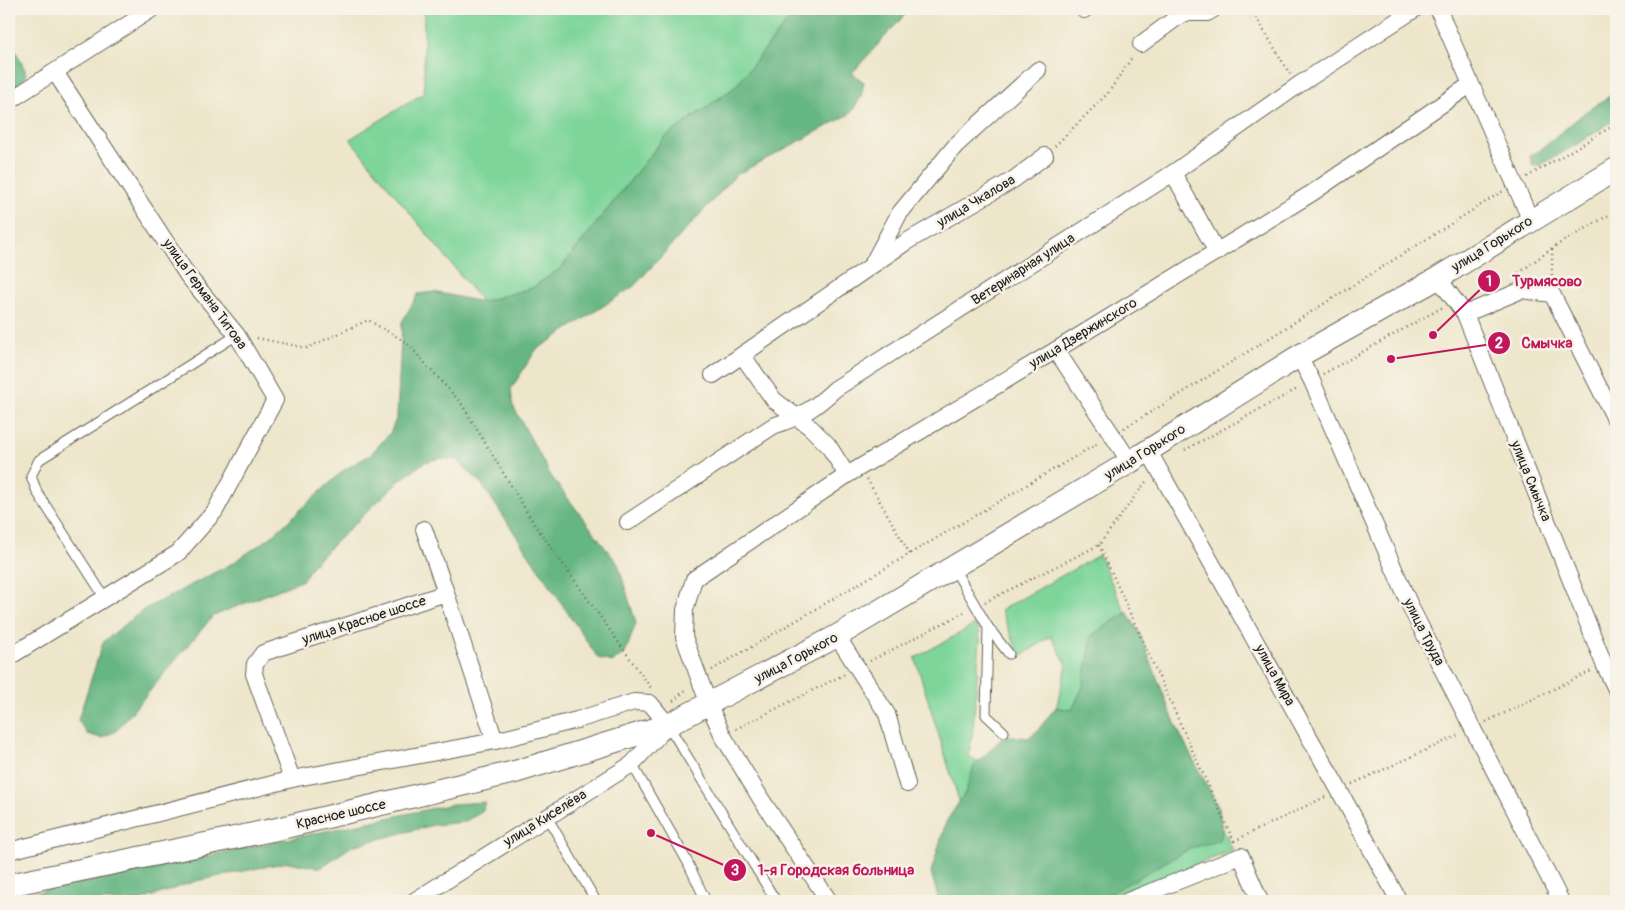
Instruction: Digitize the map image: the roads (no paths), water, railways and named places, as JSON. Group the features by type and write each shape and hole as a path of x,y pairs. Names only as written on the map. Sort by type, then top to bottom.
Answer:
{"main road":[{"name":"улица Горького","path":"668,725 838,636 1130,462 1153,458 1299,356 1438,278 1616,169"},
{"name":"Красное шоссе","path":"9,885 277,829 515,772 668,725"}],"street":[{"path":"9,101 124,25 152,9"},
{"path":"1141,44 1182,11 1207,13 1214,9"},
{"name":"Ветеринарная улица","path":"628,522 773,426 797,418 818,405 835,389 1173,173 1297,86 1415,9"},
{"path":"1438,9 1530,221"},
{"path":"872,266 899,214 956,145 1038,70"},
{"name":"улица Германа Титова","path":"9,657 178,553 215,511 275,400 237,335 188,276 55,72"},
{"name":"улица Дзержинского","path":"709,705 684,637 685,610 694,579 853,470 1056,350 1312,193 1470,85"},
{"name":"улица Чкалова","path":"713,374 906,242 1013,180 1046,156"},
{"path":"1173,173 1217,252"},
{"name":"улица Смычка","path":"1438,278 1465,314 1604,664 1616,689"},
{"path":"1465,314 1522,290 1552,294 1616,421"},
{"path":"1056,350 1130,462"},
{"path":"742,355 774,400 810,427 853,470"},
{"name":"улица Труда","path":"1299,356 1312,381 1412,610 1561,901"},
{"name":"улица Мира","path":"1153,458 1399,901"},
{"path":"424,529 495,741"},
{"name":"улица Красное шоссе","path":"292,779 254,674 255,664 263,653 446,593"},
{"path":"838,636 887,714 907,784"},
{"path":"9,851 292,779 495,741 577,720 634,702 650,703 668,725"},
{"path":"709,705 723,736 761,798 829,901"},
{"name":"улица Киселёва","path":"414,901 632,764 668,725"},
{"path":"1128,901 1237,848 1260,901"}],"lane":[{"path":"105,598 37,492 31,476 39,460 237,335"},
{"path":"953,567 988,627 1009,654"},
{"path":"988,627 986,715 1004,732"},
{"path":"668,725 776,901"},
{"path":"632,764 687,861 706,901"},
{"path":"547,817 596,901"}],"place":[{"name":"Турмясово","path":"1433,335"},
{"name":"Смычка","path":"1391,359"},
{"name":"1-я Городская больница","path":"651,833"}]}
